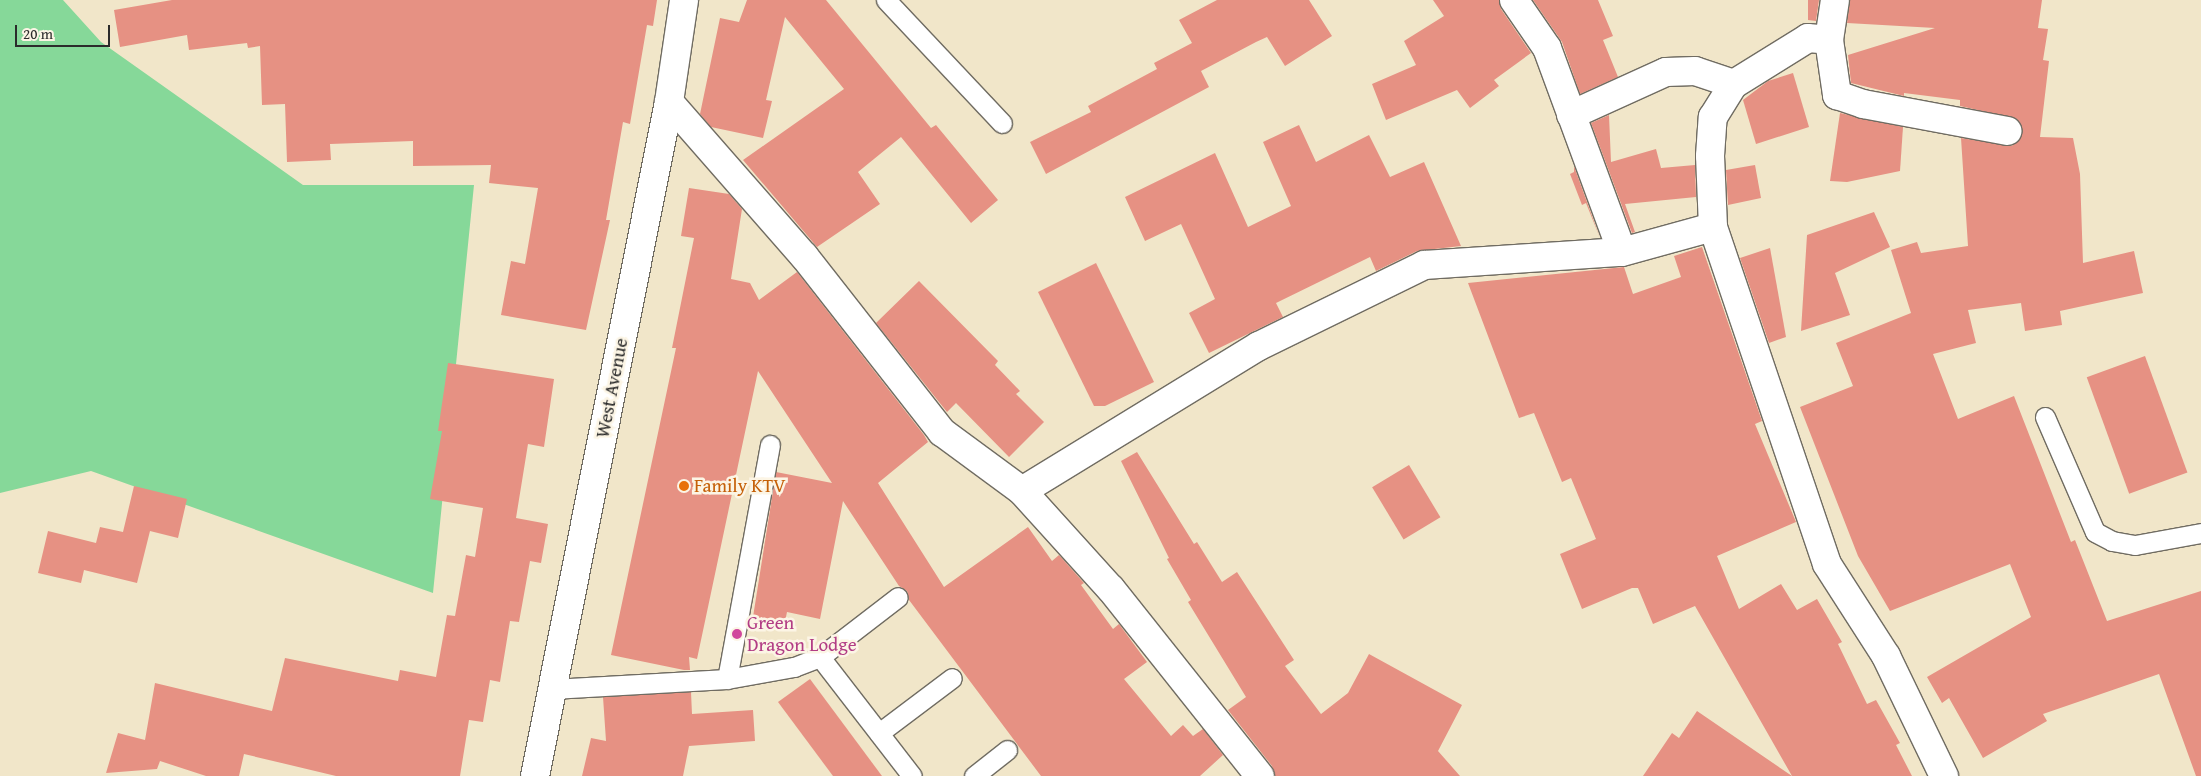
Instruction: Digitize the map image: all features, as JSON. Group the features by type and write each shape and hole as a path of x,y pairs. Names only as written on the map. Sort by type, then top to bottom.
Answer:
{"street":[{"name":"West Avenue","path":"534,776 669,102 684,0"},
{"path":"1514,0 1547,48 1622,252"},
{"path":"1835,0 1829,40 1837,95 1863,104 2007,131"},
{"path":"1829,40 1808,38 1734,84 1713,117 1710,156 1713,227 1827,564 1886,656 1942,775"},
{"path":"1571,115 1666,72 1695,71 1734,84"},
{"path":"669,102 804,256 942,432 1022,491 1111,589 1260,776"},
{"path":"1022,491 1259,346 1424,265 1622,252 1713,227"}],"lane":[{"path":"886,0 1002,123"},
{"path":"2045,418 2095,532 2112,541 2135,545 2201,533"},
{"path":"728,679 770,445"},
{"path":"552,689 728,679 794,667 820,657 898,596"},
{"path":"820,657 912,776"},
{"path":"879,733 952,678"},
{"path":"974,776 1007,750"}],"green space":[{"path":"0,0 63,0 101,42 303,185 474,185 433,593 91,471 0,493"}],"building":[{"path":"172,0 657,0 653,26 647,25 630,124 623,122 606,220 610,220 586,330 501,315 511,261 525,264 538,188 489,183 491,165 413,166 413,141 330,144 331,160 287,162 285,104 262,105 260,46 248,48 247,43 189,50 187,35 120,47 114,10"},
{"path":"747,0 826,0 931,128 936,125 998,200 971,223 901,137 858,172 880,204 817,247 743,160 844,89 785,17 766,100 772,101 763,138 711,127 700,114 720,18 739,22"},
{"path":"1217,0 1309,0 1332,36 1285,66 1267,37 1256,42 1201,71 1209,87 1046,174 1030,142 1091,112 1088,106 1157,69 1154,63 1192,43 1179,20"},
{"path":"1433,0 1499,0 1501,9 1531,53 1494,80 1499,86 1470,108 1457,90 1386,120 1372,84 1416,65 1404,41 1444,16"},
{"path":"1533,0 1598,0 1613,36 1603,40 1618,77 1580,94 1562,42"},
{"path":"1808,0 1819,0 1816,21 1808,20"},
{"path":"1850,0 2042,0 2038,28 2048,29 2043,60 2049,61 2040,137 2073,138 2080,174 2083,263 2134,251 2143,293 2060,311 2062,325 2025,331 2021,303 1968,310 1976,343 1933,354 1958,419 2014,396 2071,542 2075,540 2107,621 2201,591 2201,776 2196,776 2159,674 2043,714 2047,721 1983,758 1949,698 1942,703 1927,677 2031,617 2010,564 1890,611 1858,556 1800,407 1853,386 1836,343 1911,313 1891,250 1917,242 1921,253 1968,246 1961,138 2012,146 2022,133 2017,119 1960,106 1960,100 1904,93 1904,96 1851,83 1848,55 1935,28 1847,23"},
{"path":"1793,73 1809,127 1756,144 1743,100 1768,81"},
{"path":"1840,113 1903,127 1900,171 1847,182 1830,181"},
{"path":"1609,115 1611,162 1656,149 1661,168 1695,165 1696,197 1625,204 1635,232 1632,233 1591,123"},
{"path":"1299,125 1316,162 1369,135 1390,177 1424,162 1461,246 1417,251 1376,271 1370,257 1276,303 1283,317 1209,353 1189,313 1215,299 1181,224 1145,241 1125,197 1215,153 1248,227 1291,206 1263,142"},
{"path":"1755,165 1761,198 1728,205 1726,170"},
{"path":"1574,166 1600,238 1586,203 1582,205 1570,174 1574,172"},
{"path":"689,188 729,194 742,209 731,279 750,283 759,300 797,272 924,435 928,442 878,483 944,587 1028,527 1052,561 1059,555 1084,583 1081,585 1113,629 1119,624 1147,662 1124,679 1171,736 1183,725 1193,736 1203,729 1223,755 1200,776 1041,776 909,600 907,591 899,586 843,501 820,619 787,612 785,622 753,617 776,472 832,483 758,371 697,659 689,657 690,670 684,670 611,655 676,348 672,348 694,238 681,236"},
{"path":"1874,212 1890,247 1835,273 1850,315 1801,331 1807,235"},
{"path":"1702,247 1762,421 1755,424 1796,522 1717,556 1739,609 1781,584 1797,610 1817,599 1842,642 1838,644 1867,704 1876,700 1900,743 1896,745 1912,776 1792,776 1695,606 1653,624 1638,588 1632,588 1582,609 1560,554 1596,539 1571,478 1562,482 1534,413 1519,418 1468,283 1624,267 1633,294 1681,277 1674,256"},
{"path":"1770,248 1786,337 1769,343 1740,258"},
{"path":"1096,263 1154,382 1105,406 1094,406 1038,292"},
{"path":"919,281 998,361 995,365 1020,391 1016,394 1044,422 1009,457 956,403 947,412 876,323"},
{"path":"2145,356 2187,473 2129,494 2087,377"},
{"path":"448,363 554,379 544,447 528,444 516,518 548,524 541,563 530,561 519,622 510,621 500,682 490,680 483,722 469,720 460,776 336,776 244,754 239,776 206,776 160,761 157,769 106,773 118,733 145,740 155,683 272,711 285,658 398,681 400,670 436,677 447,615 455,616 466,555 475,557 483,508 430,499 442,431 438,431"},
{"path":"1137,452 1194,544 1197,542 1222,582 1237,572 1294,660 1285,666 1321,714 1348,693 1369,654 1462,705 1438,751 1460,776 1275,776 1272,766 1228,710 1246,697 1188,602 1191,600 1167,559 1169,558 1121,461"},
{"path":"1409,465 1440,517 1404,539 1372,487"},
{"path":"134,486 187,499 178,538 150,531 137,583 84,570 81,583 38,573 48,531 96,543 100,527 123,532"},
{"path":"810,679 882,776 833,776 778,702"},
{"path":"691,692 692,714 753,710 755,741 689,746 683,776 582,776 591,738 606,741 603,697"},
{"path":"1697,711 1792,776 1643,776 1672,733 1679,738"}],"place":[{"name":"Family KTV","path":"684,486"},
{"name":"Green Dragon Lodge","path":"737,634"}]}
